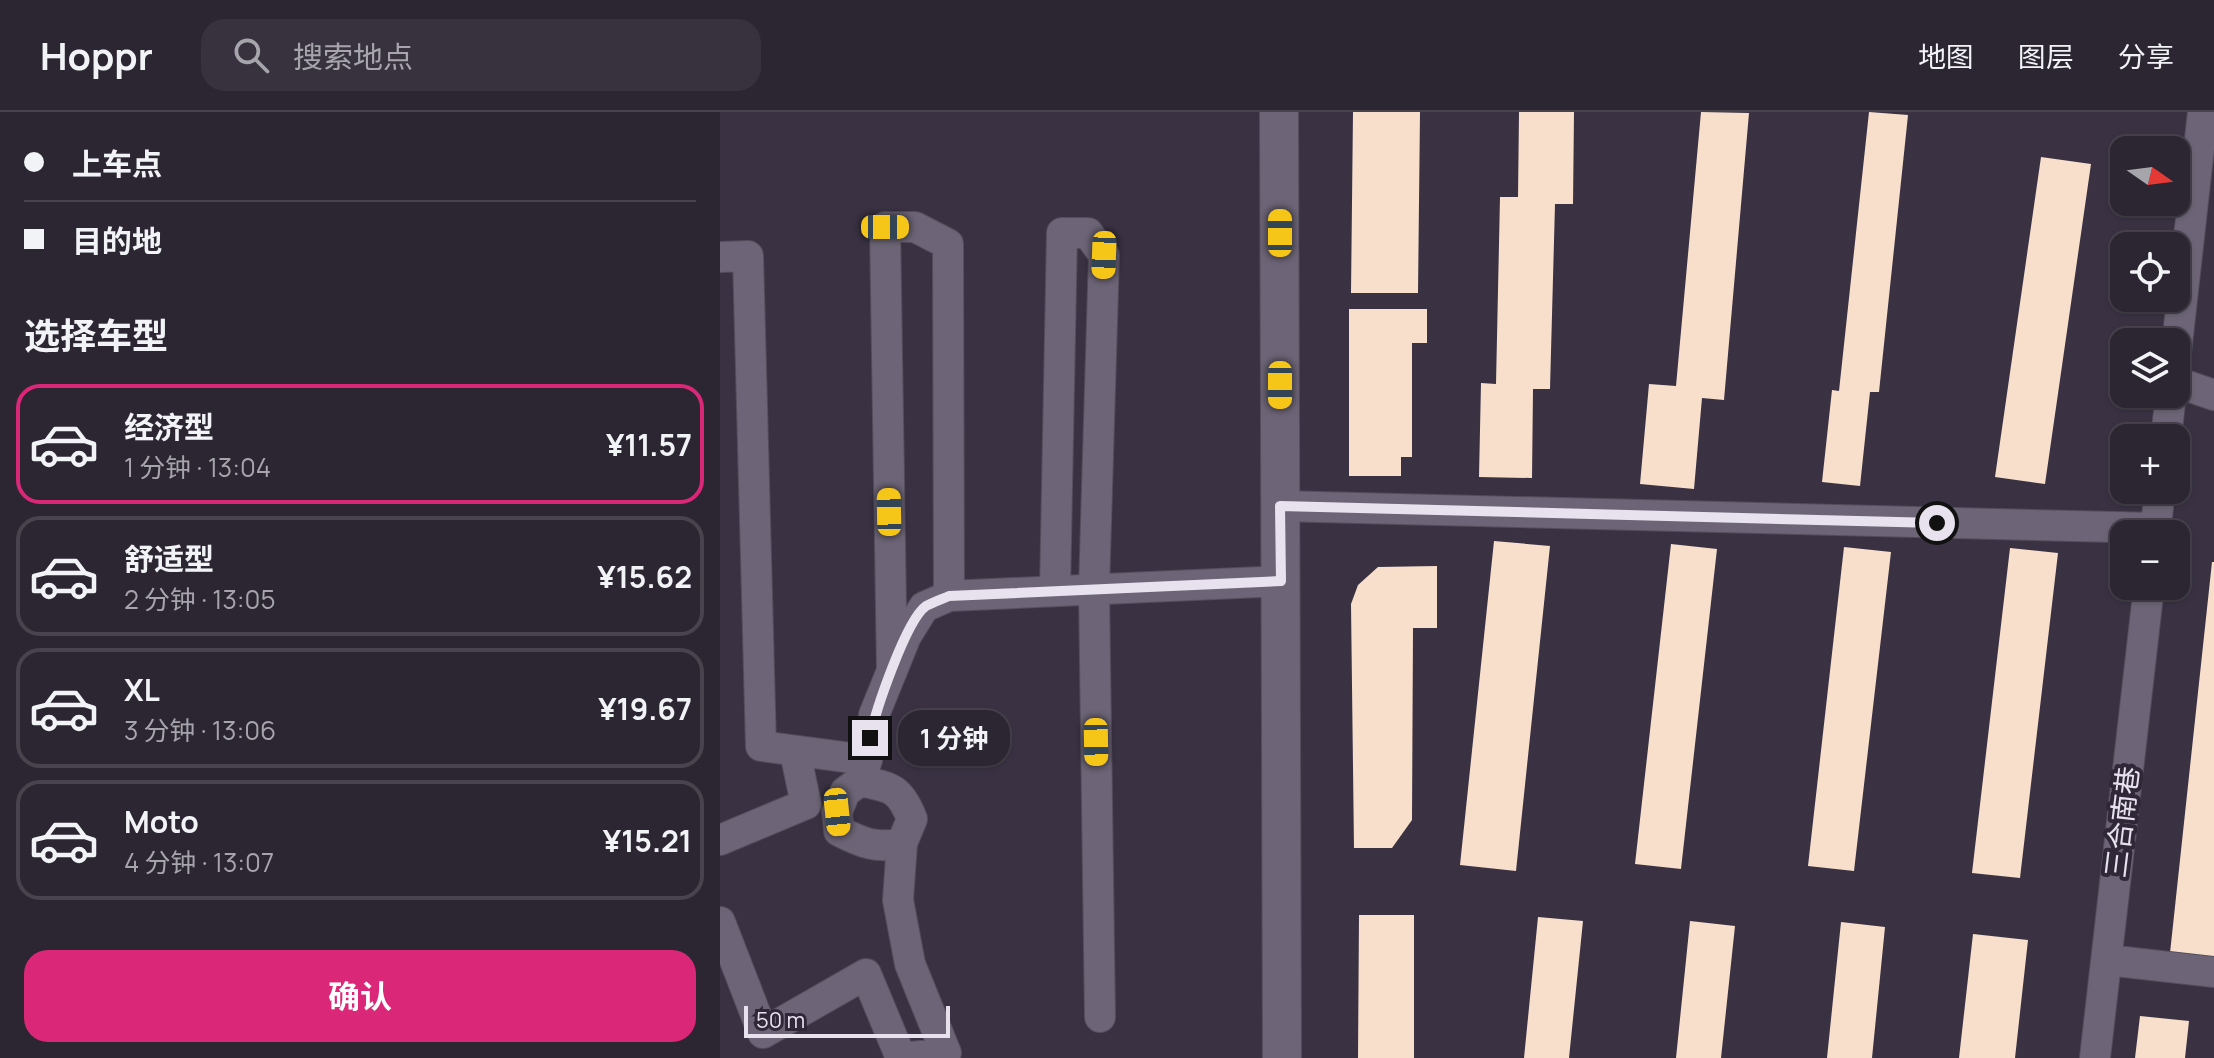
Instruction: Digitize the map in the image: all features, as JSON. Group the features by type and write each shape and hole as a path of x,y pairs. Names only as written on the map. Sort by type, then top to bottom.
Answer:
{"street":[{"path":"1279,112 1282,1058"},
{"path":"2179,328 2203,112"},
{"path":"892,671 885,227 915,227 948,244 949,596"},
{"path":"1055,591 1062,233 1088,233 1104,255 1094,589 1100,1017"},
{"path":"720,257 748,256 761,746 863,770 903,797 912,819 902,843 898,900 910,964 946,1053 902,1058 866,974 763,1033 720,922"},
{"path":"2190,387 2214,395"},
{"path":"1280,506 2110,530"},
{"path":"902,843 883,847 852,838 839,831 837,812 845,792 863,770 874,715 906,636 924,607 949,596 1281,581"},
{"name":"三合南巷","path":"2095,1058 2147,600"},
{"path":"720,840 806,804 795,752"},
{"path":"2107,960 2214,972"}],"building":[{"path":"1353,112 1420,112 1418,293 1351,293"},
{"path":"1519,112 1574,112 1573,204 1555,204 1550,389 1533,389 1532,478 1479,477 1481,383 1496,384 1500,197 1518,197"},
{"path":"1701,112 1749,113 1724,400 1702,398 1694,489 1640,484 1649,384 1676,386"},
{"path":"1869,112 1908,115 1879,392 1870,392 1860,486 1822,482 1832,390 1839,391"},
{"path":"2041,157 2091,164 2045,484 1995,477"},
{"path":"1349,309 1427,309 1427,343 1412,343 1412,457 1401,457 1401,476 1349,476"},
{"path":"1494,541 1550,546 1516,871 1460,865"},
{"path":"1671,544 1717,549 1681,869 1635,864"},
{"path":"1844,547 1891,552 1854,871 1808,866"},
{"path":"2010,548 2058,553 2020,878 1972,873"},
{"path":"2214,562 2214,957 2170,953"},
{"path":"1437,566 1437,628 1413,628 1412,820 1392,848 1354,848 1351,604 1358,585 1378,567"},
{"path":"1359,915 1414,915 1414,1058 1358,1058"},
{"path":"1538,917 1583,921 1569,1058 1524,1058"},
{"path":"1690,921 1735,926 1721,1058 1676,1058"},
{"path":"1841,922 1885,927 1872,1058 1827,1058"},
{"path":"1973,934 2028,940 2015,1058 1959,1058"},
{"path":"2140,1016 2189,1021 2185,1058 2135,1058"}],"route":[{"path":"870,738 874,715 906,636 924,607 949,596 1281,581 1280,506 1937,523"}]}
